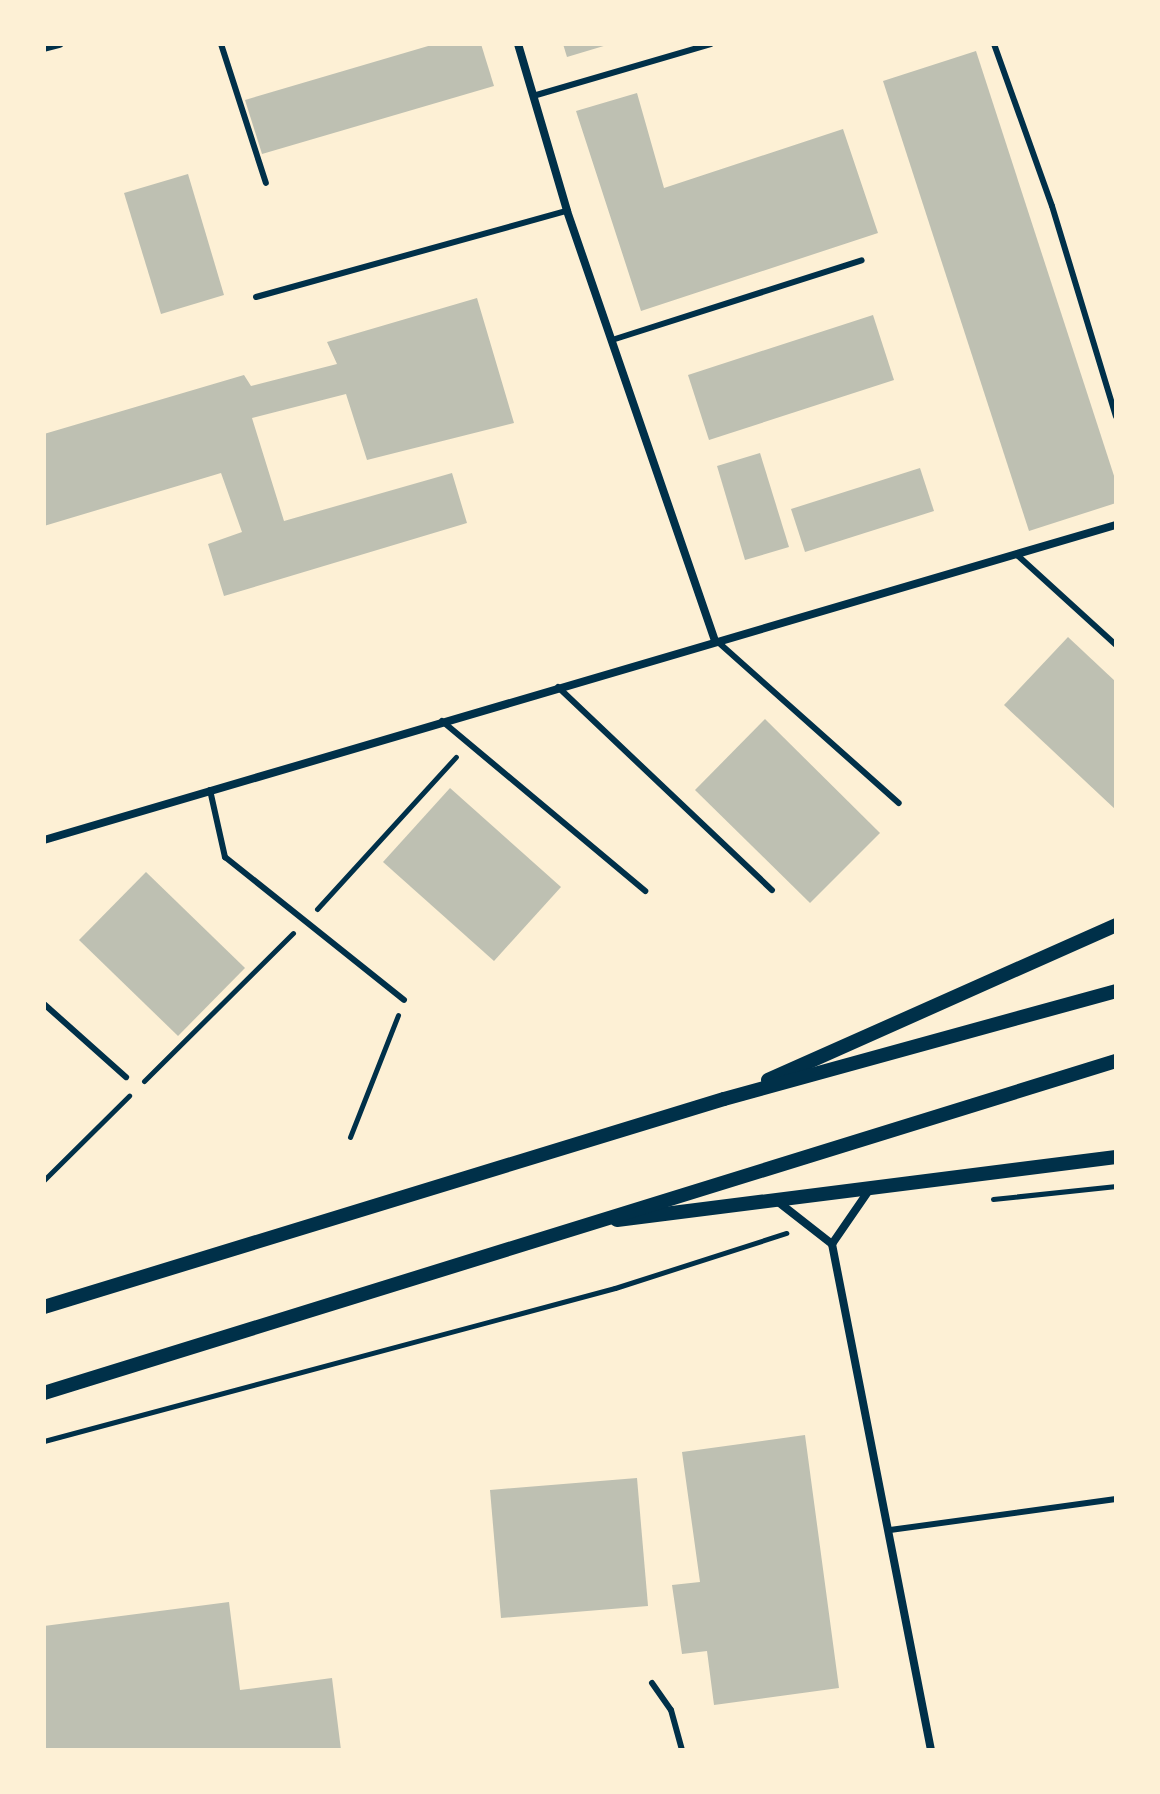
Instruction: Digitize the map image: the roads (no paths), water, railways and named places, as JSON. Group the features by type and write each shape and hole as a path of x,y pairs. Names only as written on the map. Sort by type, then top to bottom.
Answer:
{"street":[{"path":"44,48 59,44"},
{"path":"518,44 567,211 715,640"},
{"path":"44,840 715,640 1116,525"},
{"path":"724,1099 1116,925"},
{"path":"44,1307 724,1099 1116,991"},
{"path":"44,1393 581,1224 1116,1061"},
{"path":"581,1224 1116,1157"},
{"path":"832,1244 870,1189"},
{"path":"777,1201 832,1244 931,1750"}],"lane":[{"path":"221,44 266,183"},
{"path":"533,96 711,44"},
{"path":"994,44 1052,206 1116,416"},
{"path":"256,297 567,211"},
{"path":"612,340 862,260"},
{"path":"1016,554 1116,645"},
{"path":"715,640 899,803"},
{"path":"558,687 772,890"},
{"path":"442,721 471,741 645,891"},
{"path":"210,790 225,857 404,1000"},
{"path":"44,1004 126,1077"},
{"path":"890,1530 1116,1499"},
{"path":"652,1683 671,1710 682,1750"}]}
